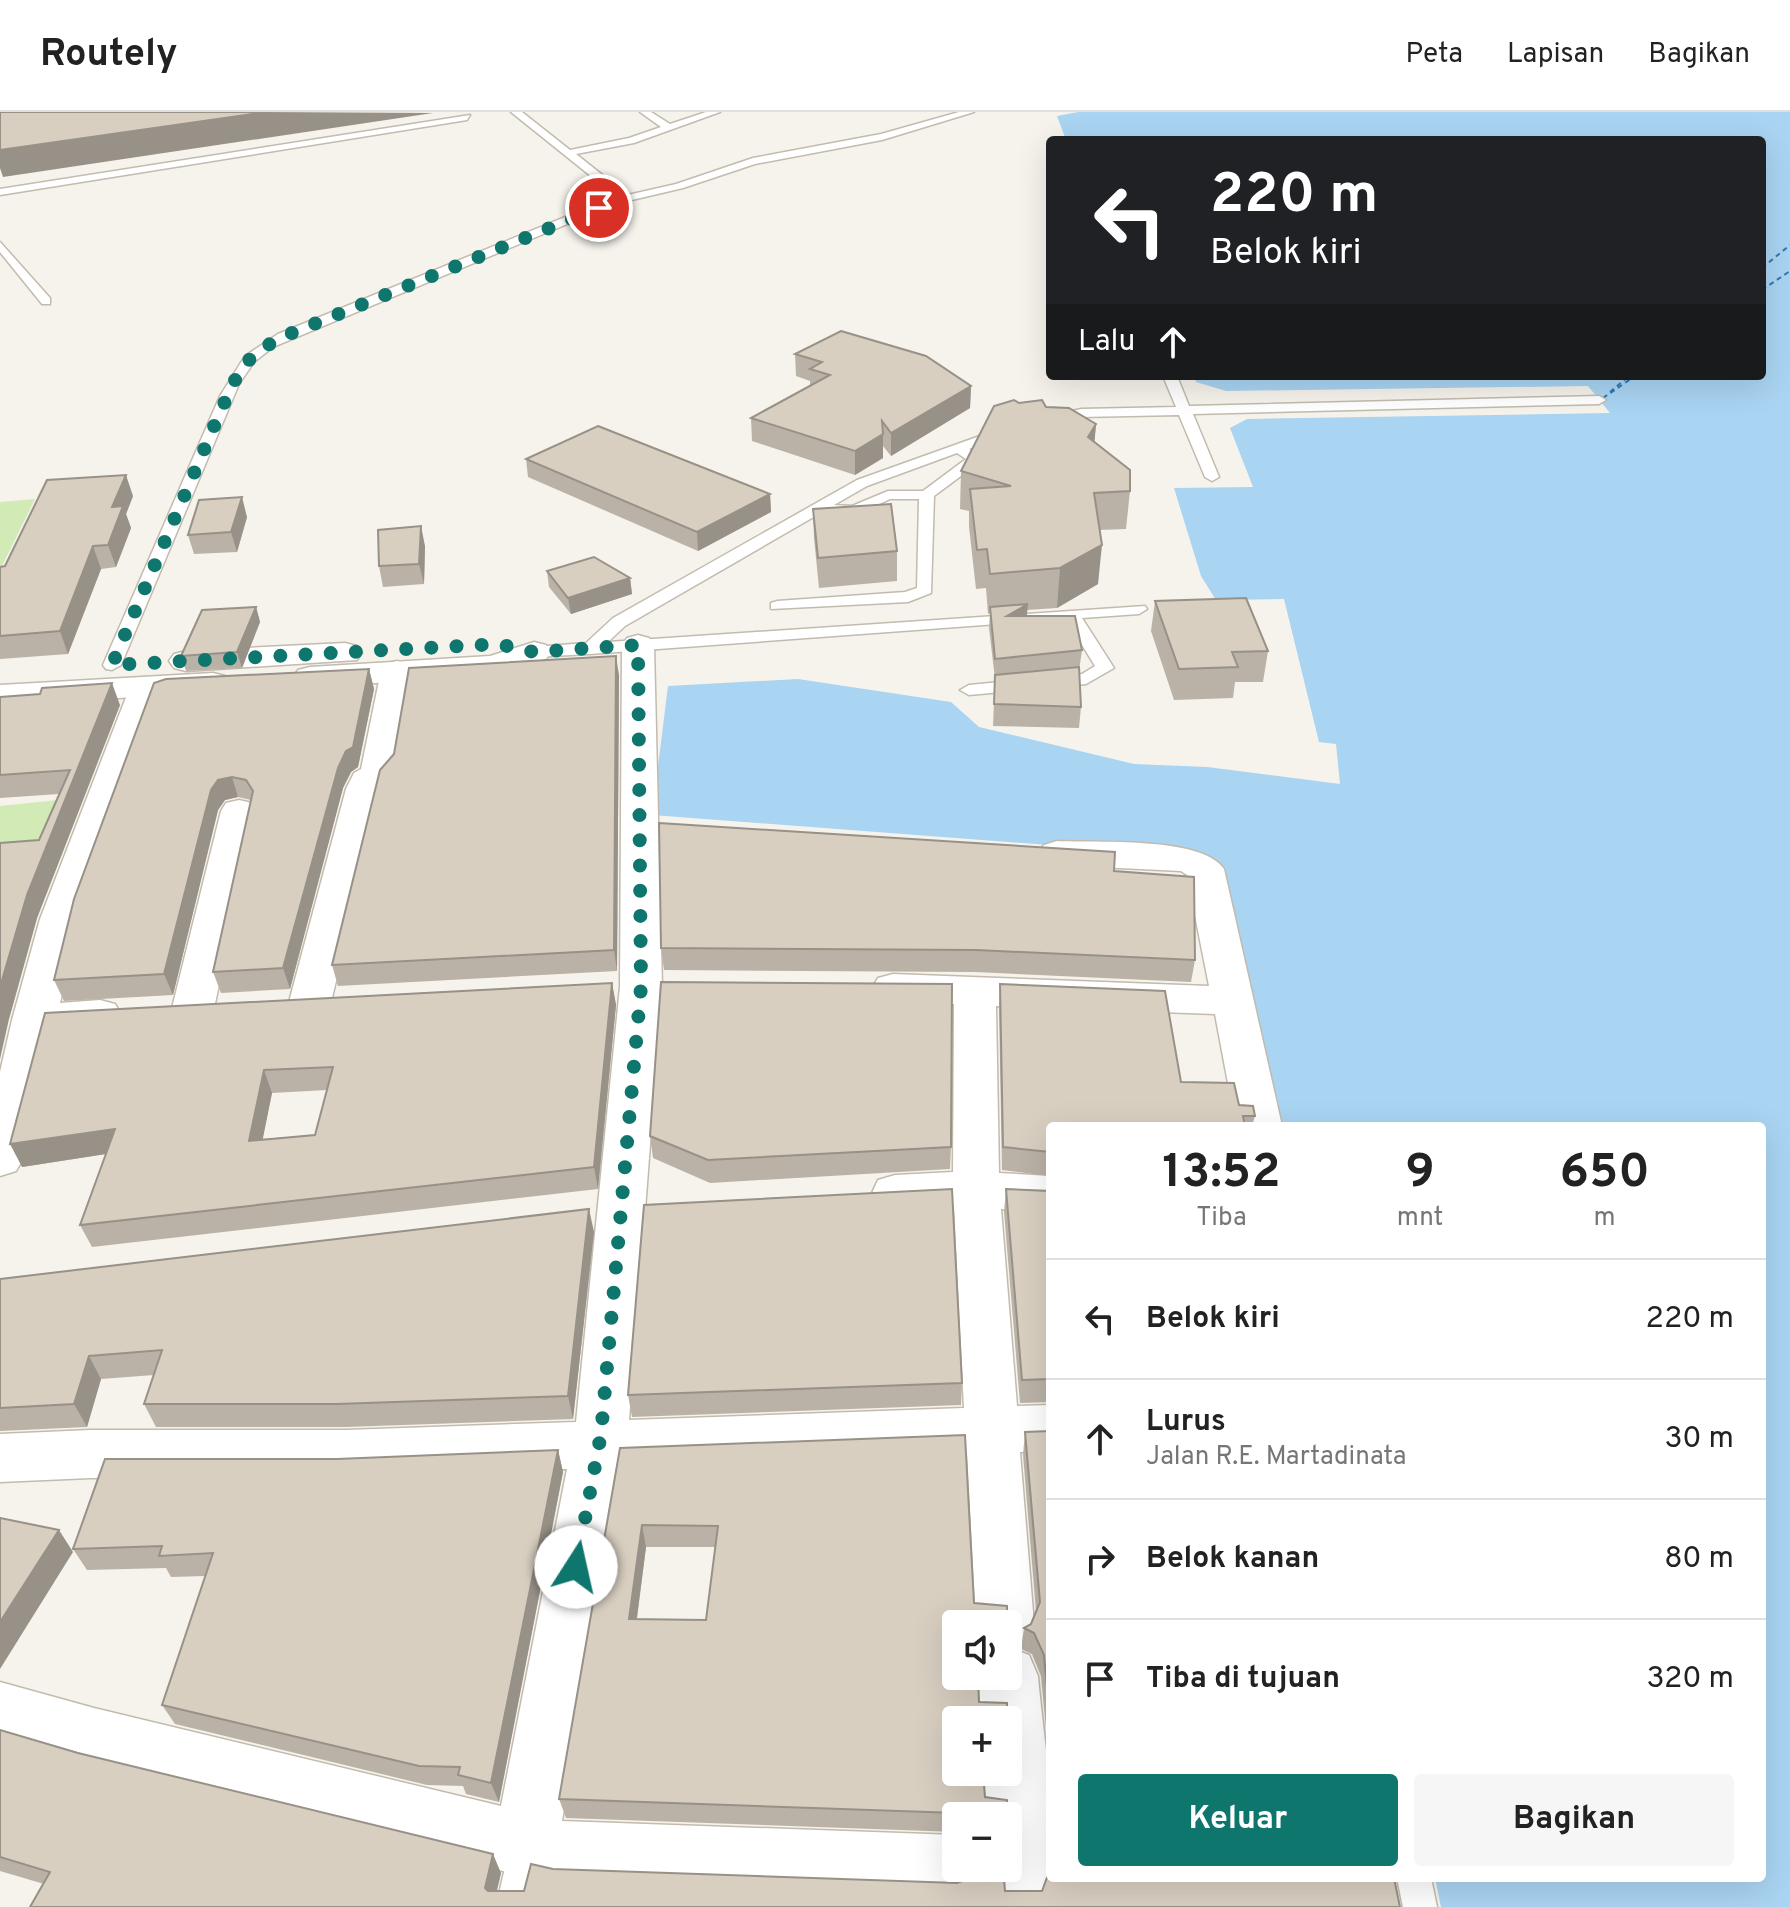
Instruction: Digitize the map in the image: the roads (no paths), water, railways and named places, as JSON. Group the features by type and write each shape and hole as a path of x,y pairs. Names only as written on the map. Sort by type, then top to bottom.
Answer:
{"street":[{"path":"526,1843 598,1445 623,1209 656,987 656,830 638,645"},
{"path":"0,696 69,680 112,665 534,652"},
{"path":"0,673 147,687 397,671 496,655"},
{"path":"352,1002 294,1003 364,789 367,781 378,774 397,671"},
{"path":"0,1159 60,919 147,687"},
{"path":"33,1020 213,1008 239,811"},
{"path":"1016,851 1189,860 1205,869 1258,1122"},
{"path":"597,990 656,987"},
{"path":"847,988 975,989 1232,1001"},
{"path":"975,989 976,1189 1004,1610"},
{"path":"853,1195 976,1189 1046,1194"},
{"path":"0,1458 90,1454 346,1454 1046,1428"},
{"path":"1009,1690 1017,1802"},
{"path":"0,1712 94,1739 560,1853 942,1867"}],"lane":[{"path":"516,112 611,187 615,195 611,202"},
{"path":"645,112 669,128"},
{"path":"568,153 619,144 715,112"},
{"path":"112,665 239,369 253,353 282,337 611,202 679,186 753,161 893,135 969,112"},
{"path":"0,192 467,117"},
{"path":"0,245 46,301"},
{"path":"1172,380 1212,477"},
{"path":"590,649 619,622 862,483 954,447 1030,422 1081,413 1599,400"},
{"path":"825,504 854,511 888,495 927,495 974,457 954,447"},
{"path":"777,606 908,597 925,590 927,495"},
{"path":"534,652 1139,609"},
{"path":"969,690 1086,679 1097,674 1105,668 1071,614"},
{"path":"513,1907 526,1843"},
{"path":"1415,1882 1420,1907"}],"water":[{"path":"1078,112 1790,112 1790,1907 1441,1907 1436,1882 1766,1882 1766,1122 1270,1122 1195,856 652,815 668,686 798,679 951,702 979,727 1134,764 1207,767 1340,784 1336,744 1319,742 1284,599 1216,600 1201,576 1174,488 1253,487 1230,428 1247,419 1610,413 1588,386 1226,391 1195,380 1766,380 1766,136 1064,136 1057,116"}]}
